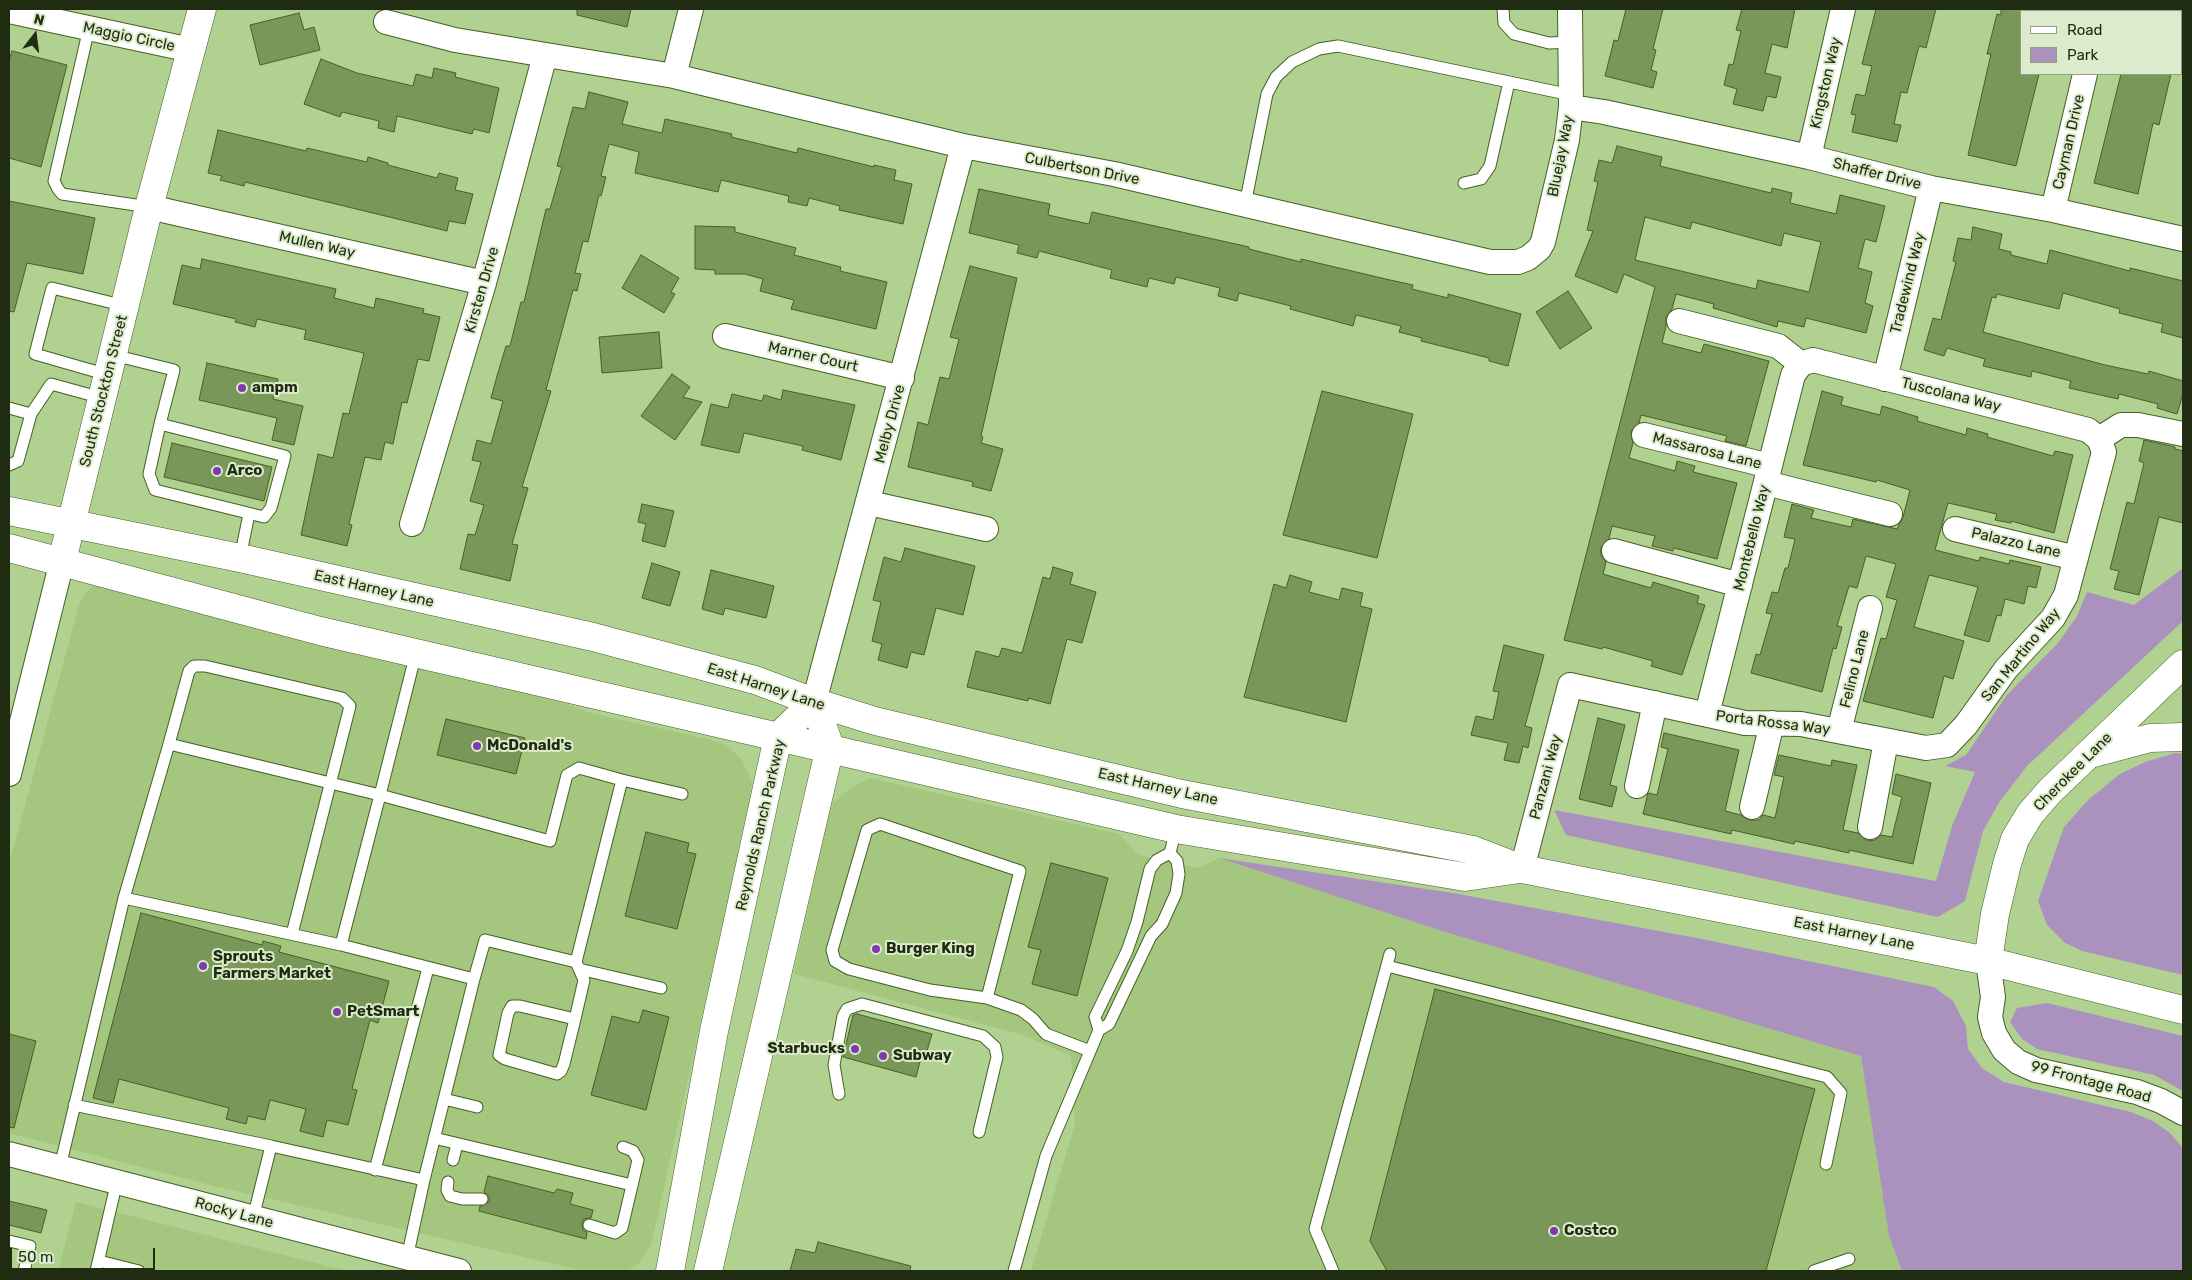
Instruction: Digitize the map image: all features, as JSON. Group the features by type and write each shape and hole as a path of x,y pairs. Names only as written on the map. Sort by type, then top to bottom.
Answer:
{"main road":[{"name":"South Stockton Street","path":"62,561 149,207 202,9"},
{"name":"East Harney Lane","path":"9,510 240,558 593,637 755,680 814,702 875,721 1182,794 1473,850 1522,869 1988,961 2183,1010"},
{"name":"East Harney Lane","path":"9,548 62,561 117,579 416,653 830,748 1173,841 1465,877 1522,869"},
{"name":"Cherokee Lane","path":"1988,961 1995,914 2016,839 2030,814 2040,802 2183,664"},
{"name":"Reynolds Ranch Parkway","path":"670,1271 714,1031 778,737 814,702"},
{"path":"708,1271 830,748 814,702"},
{"path":"2090,754 2150,738 2183,737"}],"street":[{"path":"674,76 691,9"},
{"name":"Bluejay Way","path":"1490,262 1518,262 1533,254 1543,242 1567,140 1571,101 1570,9"},
{"name":"Kingston Way","path":"1809,157 1843,9"},
{"name":"Maggio Circle","path":"9,11 191,50"},
{"name":"Culbertson Drive","path":"386,22 454,40 674,76 963,146 1114,174 1490,262"},
{"name":"Kirsten Drive","path":"412,524 484,283 545,55"},
{"name":"Cayman Drive","path":"2053,210 2085,75"},
{"name":"Shaffer Drive","path":"1571,101 1604,112 1809,157 1931,188 2053,210 2183,239"},
{"name":"Melby Drive","path":"814,702 869,504 963,146"},
{"name":"Tradewind Way","path":"1885,379 1931,188"},
{"name":"Mullen Way","path":"149,207 484,283"},
{"path":"1679,321 1778,346 1801,364"},
{"name":"Marner Court","path":"725,336 902,378"},
{"name":"Tuscolana Way","path":"1801,364 1813,360 2088,430 2099,439"},
{"name":"Montebello Way","path":"1707,714 1793,375 1801,364"},
{"path":"2099,439 2121,425 2138,425 2183,434"},
{"name":"Massarosa Lane","path":"1644,435 1890,514"},
{"name":"San Martino Way","path":"1947,745 1966,725 2006,669 2053,618 2066,595 2104,452 2099,439"},
{"path":"869,504 986,529"},
{"name":"Palazzo Lane","path":"1955,529 2076,558"},
{"path":"1614,551 1740,584"},
{"name":"South Stockton Street","path":"9,774 62,561"},
{"name":"Felino Lane","path":"1840,731 1870,608"},
{"name":"Porta Rossa Way","path":"1570,685 1745,723 1801,724 1926,748 1947,745"},
{"name":"Panzani Way","path":"1522,869 1570,685"},
{"path":"1637,786 1655,703"},
{"path":"1752,807 1772,723"},
{"path":"1870,827 1886,741"},
{"name":"99 Frontage Road","path":"1988,961 1993,997 1990,1016 1994,1033 2004,1050 2018,1062 2036,1070 2137,1092 2161,1101 2183,1114"},
{"name":"Rocky Lane","path":"9,1154 407,1258 435,1268 458,1271"}],"lane":[{"path":"1503,9 1504,23 1514,34 1549,43 1571,42"},
{"path":"89,28 54,181 62,194 149,207"},
{"path":"1245,205 1268,94 1273,84 1292,62 1319,49 1338,46 1509,82 1571,101"},
{"path":"1464,182 1481,179 1490,166 1509,82"},
{"path":"108,376 34,354 52,288 125,306"},
{"path":"9,465 18,461 30,414 51,384 108,376 174,370 160,424 149,474 155,490 264,517 271,508 285,456 160,424"},
{"path":"9,408 30,414"},
{"path":"240,558 249,514"},
{"path":"341,945 416,653"},
{"path":"60,1167 124,898 189,671 194,666 205,666 342,698 350,706 292,934"},
{"path":"169,744 380,795 550,841 566,775 579,768 682,794"},
{"path":"575,1019 520,1006 512,1006 508,1013 500,1055 505,1060 557,1074 564,1064 575,1019 584,980 577,965 622,780"},
{"path":"987,998 1020,871 880,824 867,830 832,950 835,961 849,969 930,990 987,998 1021,1010 1033,1019 1046,1034 1090,1051"},
{"path":"1099,1030 1095,1017 1127,951 1137,922 1150,869 1173,841"},
{"path":"1014,1271 1046,1156 1099,1030 1109,1024 1151,936 1162,924 1176,893 1179,874 1173,841"},
{"path":"124,898 341,945 474,979"},
{"path":"407,1258 434,1138 485,940 661,988"},
{"path":"1333,1271 1315,1229 1389,960 1827,1077 1841,1094 1826,1164"},
{"path":"375,1170 428,968"},
{"path":"839,1094 834,1065 843,1016 847,1009 862,1004 983,1036 995,1048 997,1057 979,1132"},
{"path":"444,1098 477,1107"},
{"path":"74,1105 424,1180"},
{"path":"434,1138 632,1185"},
{"path":"453,1160 457,1144"},
{"path":"253,1218 271,1146"},
{"path":"589,1225 615,1233 622,1228 638,1160 633,1151 623,1146"},
{"path":"117,1181 98,1266 139,1271"},
{"path":"448,1182 447,1190 450,1196 462,1200 482,1199"},
{"path":"9,1241 30,1246 24,1271"},
{"path":"1814,1271 1849,1259"}],"shaded area":[{"path":"96,584 508,682 587,712 726,745 742,760 752,782 750,799 651,1246 638,1264 627,1271 585,1271 214,1186 9,1133 9,865 79,605 86,592"},
{"path":"870,778 1119,834 1138,855 1198,868 1219,858 1442,931 1861,1056 1889,1236 1902,1271 1031,1271 1075,1124 1071,1056 1023,1035 794,974 829,806 849,789"},
{"path":"76,1202 347,1271 58,1271"}],"green space":[{"path":"2183,568 2183,621 2027,766 2000,801 1983,831 1965,901 1938,917 1566,835 1554,810 1936,881 1952,826 1975,772 1945,766 1966,755 2007,695 2058,643 2077,616 2087,592 2134,605"},
{"path":"2175,753 2183,754 2183,975 2082,951 2065,943 2047,925 2038,901 2064,827 2088,800 2120,774 2145,762"},
{"path":"1219,858 1453,893 1697,938 1934,987 1953,1001 1966,1026 1968,1049 1982,1068 2004,1082 2131,1112 2153,1121 2170,1133 2183,1148 2183,1271 1902,1271 1889,1236 1861,1056 1442,931"},
{"path":"2047,1003 2183,1036 2183,1091 2154,1075 2037,1049 2022,1039 2010,1022 2017,1008"}],"building":[{"path":"577,9 631,9 627,27 577,15"},
{"path":"1626,9 1663,9 1653,49 1656,50 1651,70 1657,72 1653,88 1605,76 1614,40 1618,41"},
{"path":"1742,9 1795,9 1787,48 1772,44 1765,73 1781,77 1776,98 1767,96 1763,111 1733,104 1737,89 1724,85 1729,64 1733,65 1741,31 1736,30"},
{"path":"1876,9 1936,9 1926,48 1919,46 1907,93 1901,92 1894,124 1901,125 1897,142 1852,132 1856,115 1851,114 1856,94 1865,96 1872,66 1862,64"},
{"path":"2001,9 2021,9 2020,75 2039,75 2016,166 1968,155 1991,54 1987,54 1997,14 2001,15"},
{"path":"299,13 304,30 314,27 320,50 260,65 250,25"},
{"path":"12,51 67,65 41,167 9,158 9,61"},
{"path":"321,59 357,73 413,86 416,74 432,78 434,68 456,73 455,77 499,88 489,133 474,129 472,134 397,116 394,132 378,128 379,121 342,112 340,117 304,104"},
{"path":"2121,75 2171,75 2159,125 2153,123 2138,194 2094,183"},
{"path":"589,92 628,102 622,124 662,133 665,119 732,134 731,137 797,153 798,148 874,167 874,165 896,170 894,180 912,184 903,224 839,210 840,206 809,198 807,206 788,202 789,196 721,180 718,192 635,173 639,152 609,144 601,176 606,177 601,196 599,195 588,242 583,241 575,273 581,274 577,291 573,290 546,390 551,391 522,487 528,488 512,544 518,545 510,581 460,569 468,534 475,535 484,505 470,501 481,462 472,460 477,440 491,444 503,401 491,398 497,376 506,346 510,346 521,302 524,302 546,209 550,209 562,167 557,166 573,107 585,109"},
{"path":"218,130 306,151 307,148 367,162 368,157 388,163 388,165 437,178 439,173 458,178 455,190 473,194 465,224 449,221 447,231 245,182 244,186 220,180 222,176 208,173"},
{"path":"1617,146 1662,157 1660,166 1771,193 1772,188 1792,193 1790,203 1836,214 1840,195 1885,206 1876,242 1865,239 1858,268 1872,272 1865,303 1873,306 1866,333 1806,318 1804,327 1778,321 1777,327 1713,308 1714,304 1676,294 1672,309 1666,317 1662,343 1701,353 1704,344 1769,361 1746,446 1725,441 1727,436 1641,415 1639,423 1631,431 1633,443 1629,458 1675,471 1677,461 1695,466 1693,472 1737,483 1717,559 1674,548 1673,551 1652,546 1655,536 1612,526 1609,539 1601,547 1601,555 1606,562 1603,574 1651,588 1653,582 1699,596 1697,603 1705,605 1682,675 1651,666 1653,661 1603,647 1602,649 1564,640 1655,287 1624,274 1617,293 1575,276 1593,231 1587,230 1598,182 1594,181 1599,160 1612,163","holes":["1645,217 1690,229 1692,222 1781,246 1784,233 1821,242 1809,292 1758,280 1756,289 1635,260"]},
{"path":"979,189 1050,204 1048,215 1089,224 1092,212 1249,247 1249,249 1301,262 1301,259 1413,285 1412,289 1448,298 1448,294 1521,314 1508,366 1489,361 1489,358 1421,341 1422,338 1399,332 1401,326 1356,315 1353,326 1290,309 1291,306 1239,293 1237,301 1218,296 1220,288 1176,277 1174,284 1149,278 1147,287 1110,278 1112,270 1039,251 1037,258 1017,253 1019,245 969,233"},
{"path":"9,201 95,218 83,274 27,263 14,312 9,311"},
{"path":"695,226 735,227 735,232 796,248 794,255 841,267 840,271 887,282 876,329 791,309 794,300 760,291 763,279 745,274 715,274 715,270 695,269"},
{"path":"1973,227 2002,234 1999,249 2011,252 2011,255 2047,264 2050,250 2130,271 2130,268 2183,281 2183,338 2161,332 2163,324 2119,313 2120,309 2063,293 2059,309 1997,294 1996,298 1992,297 1983,332 2105,365 2148,374 2149,371 2183,381 2183,394 2177,414 2157,408 2158,404 2119,394 2118,399 2069,388 2071,381 2032,371 2031,377 1983,366 1985,359 1947,348 1944,356 1924,350 1933,318 1941,320 1956,262 1953,261 1958,238 1971,240"},
{"path":"641,255 679,278 671,292 675,294 664,313 622,288"},
{"path":"202,259 336,289 334,298 374,308 376,298 424,309 423,313 440,317 429,361 418,359 407,403 402,402 393,444 385,442 381,460 365,457 349,524 352,525 347,546 301,535 318,454 333,458 343,413 349,414 364,353 304,339 306,330 257,319 255,327 235,322 236,319 173,304 182,265 200,269"},
{"path":"970,266 1017,278 981,436 983,437 981,443 1003,449 991,491 972,486 973,482 908,467 918,422 928,425 940,377 949,379 959,339 950,337"},
{"path":"1568,291 1592,328 1560,349 1536,312"},
{"path":"659,332 662,368 602,373 599,337"},
{"path":"207,363 278,379 273,399 303,406 294,445 272,440 277,418 199,400"},
{"path":"672,374 690,387 683,397 702,402 675,440 641,416"},
{"path":"783,390 855,405 841,460 802,450 803,446 744,433 739,453 701,445 711,404 728,408 732,394 762,401 764,395 781,400"},
{"path":"1322,391 1413,414 1377,558 1283,535"},
{"path":"1822,391 1843,397 1841,405 1880,415 1882,406 1918,417 1917,421 1966,435 1967,428 1988,434 1987,437 2053,456 2055,451 2073,455 2054,533 2011,521 2011,523 1995,520 1997,514 1948,503 1935,550 1979,561 1980,557 2009,564 2010,560 2041,567 2036,588 2028,586 2024,604 2005,599 2001,616 1997,615 1989,642 1964,635 1978,587 1929,575 1914,627 1964,641 1953,679 1944,676 1933,718 1863,701 1881,638 1886,639 1897,600 1886,597 1896,564 1866,556 1857,588 1849,586 1837,626 1842,627 1836,649 1833,648 1822,692 1751,673 1756,654 1760,655 1772,614 1766,613 1772,592 1778,593 1785,568 1788,568 1795,539 1784,537 1792,504 1814,510 1811,518 1851,527 1853,519 1897,529 1903,517 1910,490 1877,480 1876,482 1803,465"},
{"path":"2144,440 2175,447 2175,449 2183,451 2183,523 2159,517 2139,595 2114,589 2119,571 2110,569 2127,502 2134,504 2144,463 2139,461"},
{"path":"172,443 272,467 264,501 164,477"},
{"path":"642,504 674,511 665,547 642,541 646,524 638,522"},
{"path":"905,548 975,566 963,615 936,608 924,655 911,652 907,668 878,660 882,644 872,641 881,602 873,600 884,557 901,562"},
{"path":"652,563 680,572 670,606 642,598"},
{"path":"1053,567 1073,573 1070,584 1096,592 1082,643 1067,639 1050,704 967,687 976,651 999,657 1002,648 1022,653 1043,577 1050,579"},
{"path":"711,570 774,586 766,618 725,608 723,615 702,609"},
{"path":"1290,575 1312,582 1309,592 1339,600 1342,588 1363,593 1360,606 1372,609 1346,722 1244,697 1274,584 1286,588"},
{"path":"1504,645 1544,655 1525,726 1532,728 1528,748 1523,746 1519,763 1504,760 1508,743 1471,735 1476,716 1493,720 1499,692 1493,691"},
{"path":"1598,718 1625,725 1610,785 1617,787 1612,807 1579,799"},
{"path":"446,719 525,738 516,774 437,755"},
{"path":"1664,733 1739,750 1725,811 1741,815 1749,820 1759,820 1763,815 1775,818 1784,777 1774,775 1779,755 1831,766 1832,760 1857,765 1843,830 1858,833 1868,841 1875,840 1881,835 1892,837 1902,797 1892,794 1896,774 1931,783 1913,864 1849,850 1849,853 1795,841 1794,844 1732,830 1731,834 1643,814 1648,793 1657,795 1668,749 1661,747"},
{"path":"646,832 689,843 687,852 696,854 677,929 625,916"},
{"path":"1051,863 1108,878 1077,996 1032,984 1041,950 1028,947"},
{"path":"141,913 262,945 263,941 281,946 279,952 389,981 378,1023 370,1020 352,1089 357,1090 348,1125 327,1120 323,1137 300,1131 306,1109 270,1100 265,1120 248,1116 246,1124 226,1119 229,1108 119,1079 113,1103 93,1098"},
{"path":"1435,989 1815,1089 1766,1271 1387,1271 1370,1241"},
{"path":"643,1010 669,1017 646,1110 591,1095 612,1016 639,1023"},
{"path":"857,1014 932,1034 926,1054 922,1054 916,1077 843,1057 853,1015"},
{"path":"9,1034 36,1041 14,1128 9,1127"},
{"path":"488,1176 554,1193 557,1189 573,1193 570,1204 593,1210 591,1218 584,1219 582,1223 583,1230 587,1232 586,1239 479,1211 480,1206 489,1202 489,1196 484,1192"},
{"path":"9,1201 47,1210 41,1233 9,1225"},
{"path":"818,1242 911,1266 910,1271 790,1271 796,1249 815,1253"}],"place":[{"name":"ampm","path":"242,388"},
{"name":"Arco","path":"217,471"},
{"name":"McDonald's","path":"477,746"},
{"name":"Burger King","path":"876,949"},
{"name":"Sprouts Farmers Market","path":"203,966"},
{"name":"PetSmart","path":"337,1012"},
{"name":"Starbucks","path":"855,1049"},
{"name":"Subway","path":"883,1056"},
{"name":"Costco","path":"1554,1231"}]}
